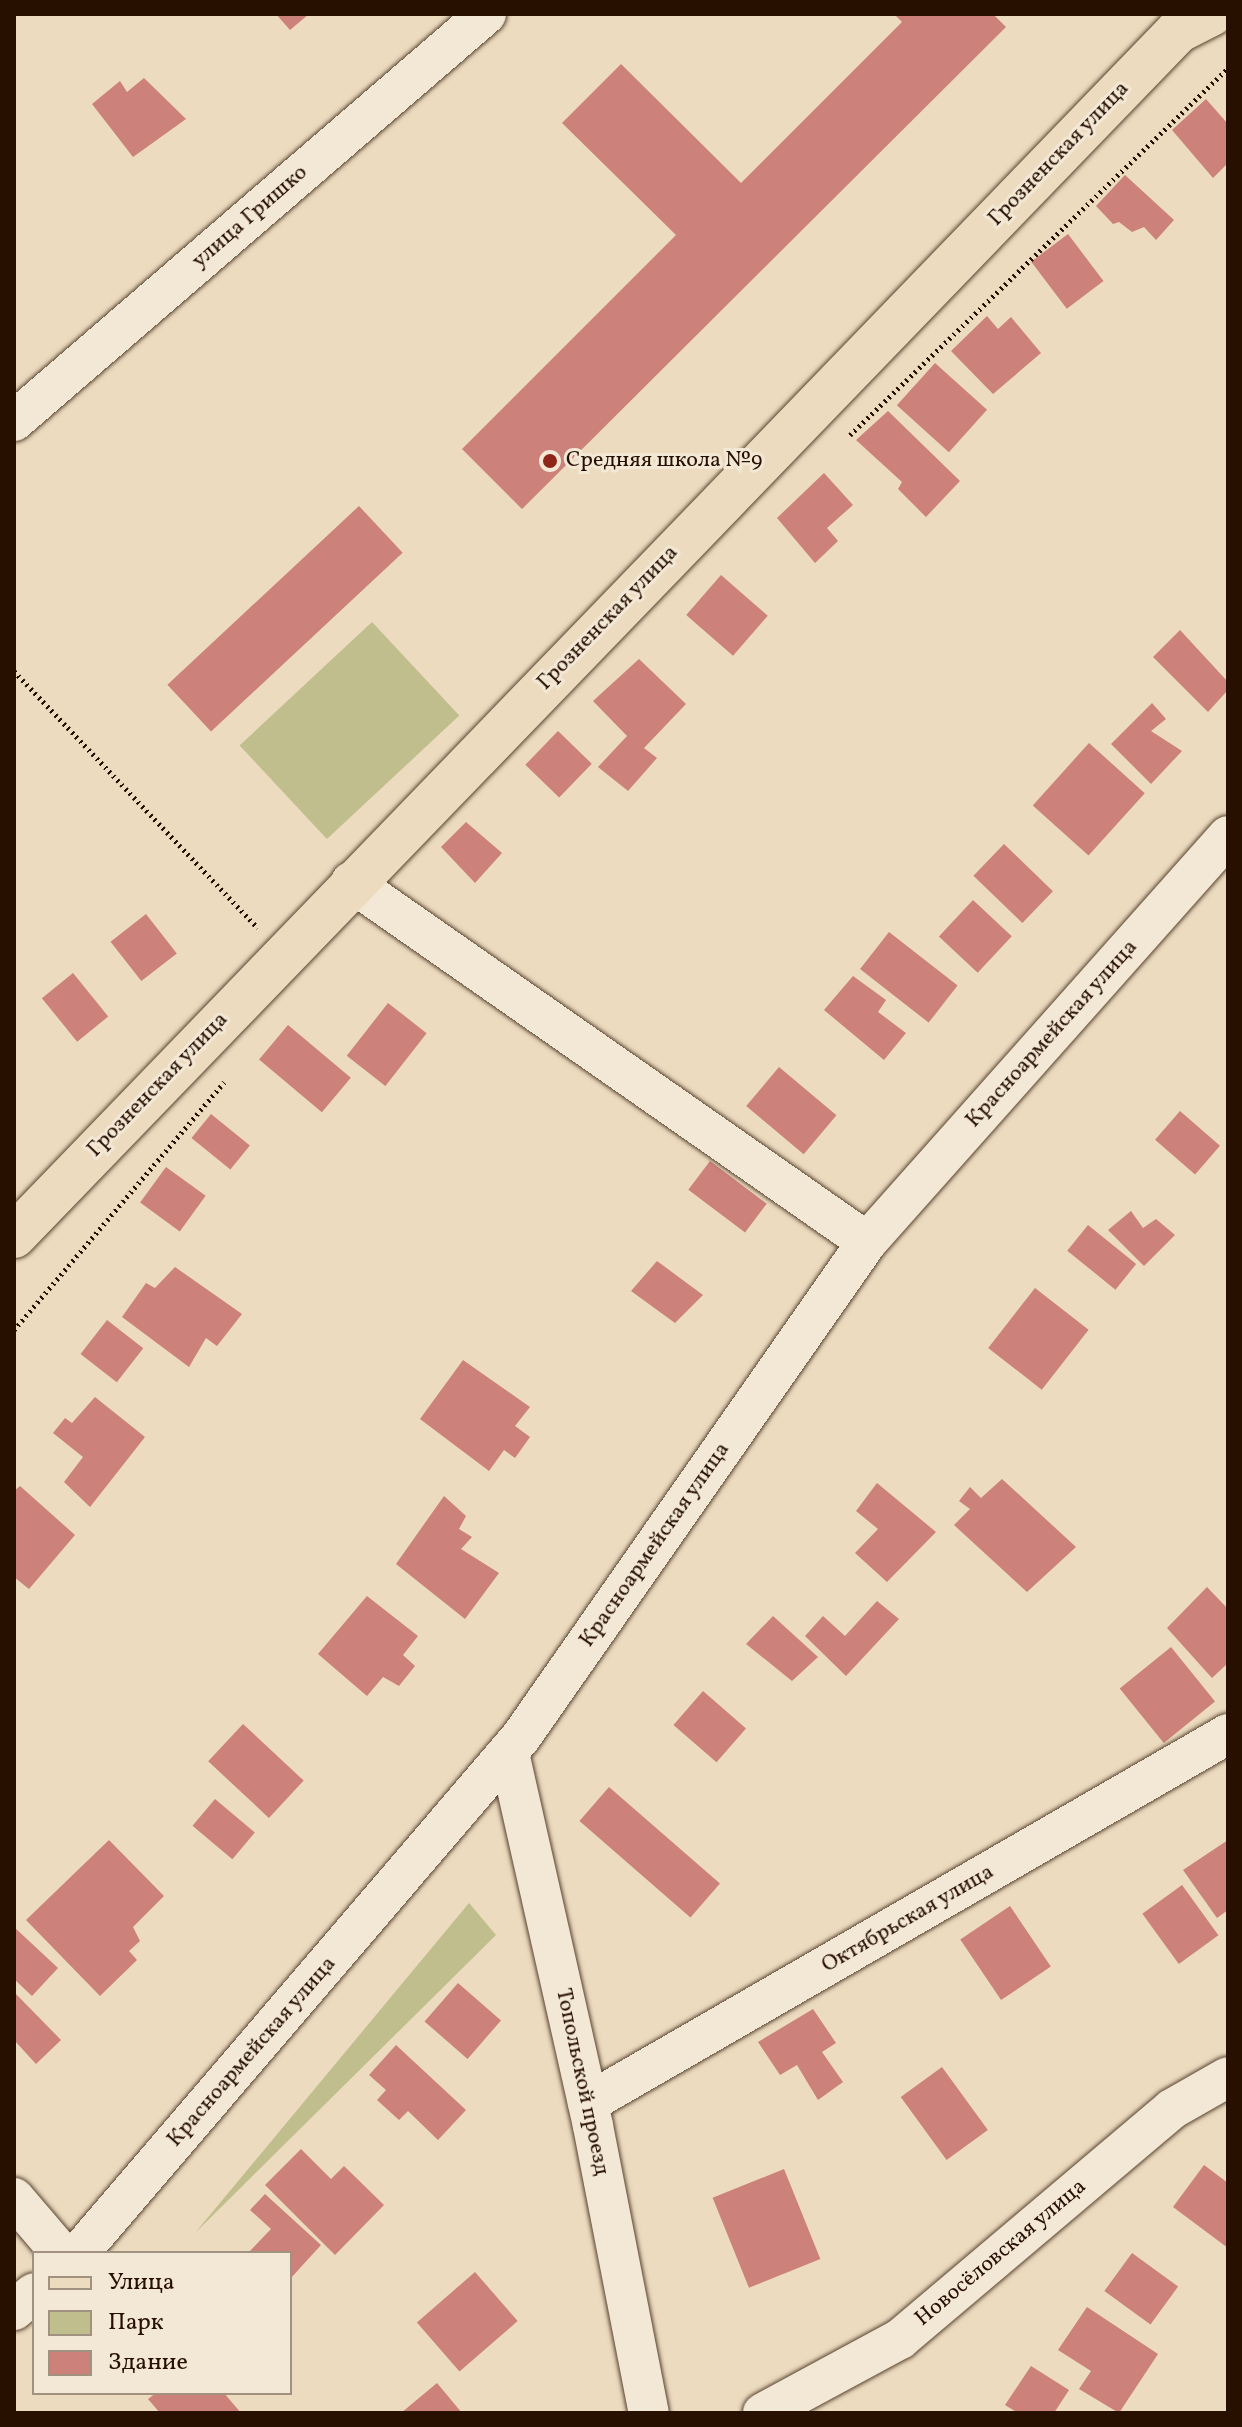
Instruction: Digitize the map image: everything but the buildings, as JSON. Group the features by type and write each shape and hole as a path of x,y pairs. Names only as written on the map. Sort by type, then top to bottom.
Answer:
{"main road":[{"name":"Грозненская улица","path":"14,1236 351,882 1185,20"}],"street":[{"name":"улица Гришко","path":"14,421 486,14"},
{"name":"Красноармейская улица","path":"81,2251 509,1753 867,1242 1228,836"},
{"path":"351,882 867,1242"},
{"name":"Октябрьская улица","path":"588,2103 1228,1734"},
{"name":"Топольской проезд","path":"509,1753 588,2103 649,2413"},
{"name":"Новосёловская улица","path":"763,2413 900,2339 1172,2109 1228,2077"},
{"path":"14,2198 59,2251"},
{"path":"14,2310 32,2295"}],"path":[{"path":"14,671 265,936"}],"green space":[{"path":"372,622 459,716 327,839 240,745"},
{"path":"469,1903 496,1935 195,2233"}],"place":[{"name":"Средняя школа №9","path":"550,461"}]}
